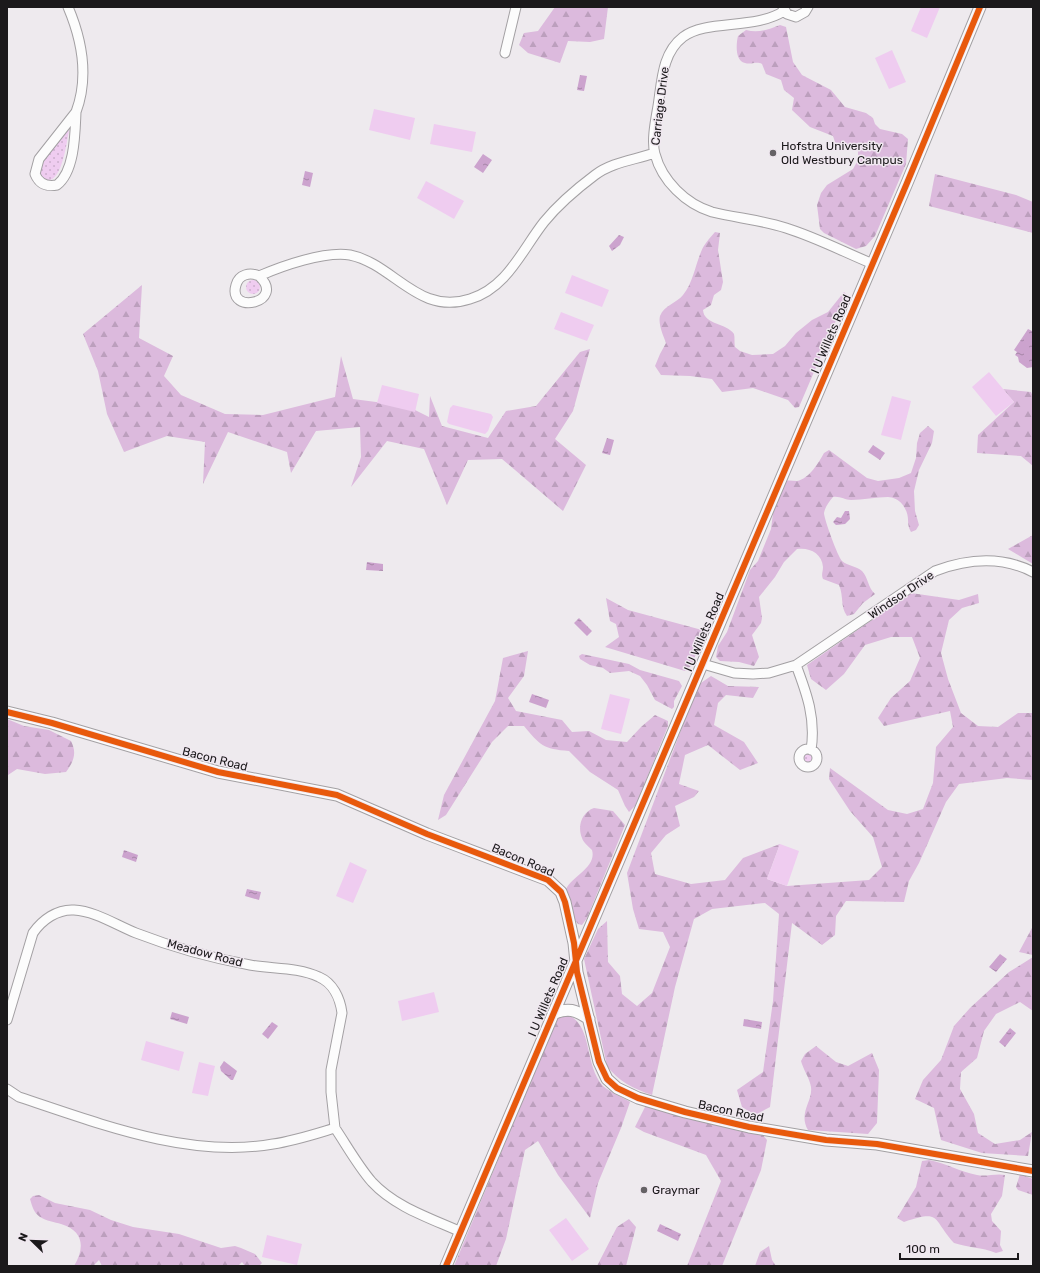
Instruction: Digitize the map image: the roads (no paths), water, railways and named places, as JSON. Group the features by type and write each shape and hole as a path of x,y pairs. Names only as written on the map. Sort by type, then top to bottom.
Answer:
{"street":[{"path":"68,7 78,29 82,56 82,85 80,102 76,112 39,159 35,174 39,182 44,185 57,185 67,173 74,146 76,112"},
{"path":"505,53 516,7"},
{"name":"Carriage Drive","path":"808,7 805,12 796,17 790,16 784,9 765,20 697,30 685,35 675,44 665,61 655,124 654,153 670,183 686,199 697,206 712,212 786,228 873,264"},
{"name":"I U Willets Road","path":"446,1266 552,1014 873,264 980,7"},
{"path":"259,276 322,256 349,255 370,262 408,288 428,299 449,302 470,299 489,291 502,280 545,222 593,176 614,165 654,153"},
{"name":"Windsor Drive","path":"703,664 734,673 753,674 780,670 796,665 942,568 964,562 994,561 1016,565 1033,572"},
{"path":"796,665 811,710 813,731 811,750"},
{"name":"Bacon Road","path":"7,712 52,723 218,772 337,795 427,834 548,880 561,892 576,958 577,972 599,1062 607,1078 617,1088 638,1098 706,1118 793,1135 826,1140 876,1144 1033,1171"},
{"name":"Meadow Road","path":"7,1020 33,932 49,917 62,911 73,910 87,912 137,933 182,948 249,965 305,972 319,977 334,989 341,1004 342,1013 331,1070 331,1092 335,1128 364,1172 386,1194 405,1207 461,1232"},
{"path":"552,1014 563,1010 572,1010 589,1019"},
{"path":"7,1089 19,1097 107,1126 197,1146 226,1147 272,1145 335,1128"}],"water":[{"path":"580,75 587,76 584,91 577,90"},
{"path":"483,154 492,160 483,173 474,167"},
{"path":"305,171 313,173 310,187 302,185"},
{"path":"619,235 624,237 620,245 612,251 609,246"},
{"path":"1028,329 1032,331 1033,329 1033,367 1027,368 1019,362 1018,357 1015,355 1017,352 1014,350"},
{"path":"607,438 614,440 610,455 602,453"},
{"path":"873,445 885,453 880,460 868,452"},
{"path":"845,511 849,511 850,519 845,524 836,525 833,522 837,517 841,518"},
{"path":"367,562 383,564 383,571 366,570"},
{"path":"579,618 592,631 587,636 574,623"},
{"path":"532,694 549,700 546,708 529,702"},
{"path":"124,850 138,855 136,862 122,857"},
{"path":"247,889 261,892 259,900 245,896"},
{"path":"1000,954 1007,959 996,972 989,967"},
{"path":"172,1012 189,1017 187,1024 170,1019"},
{"path":"744,1019 762,1022 761,1029 743,1026"},
{"path":"272,1022 278,1026 268,1039 262,1034"},
{"path":"1010,1028 1016,1033 1005,1047 999,1042"},
{"path":"224,1061 237,1071 233,1080 221,1071 220,1067"},
{"path":"660,1224 681,1234 678,1241 657,1231"}],"place":[{"name":"Hofstra University Old Westbury Campus","path":"773,153"},
{"name":"Graymar","path":"644,1190"}]}
